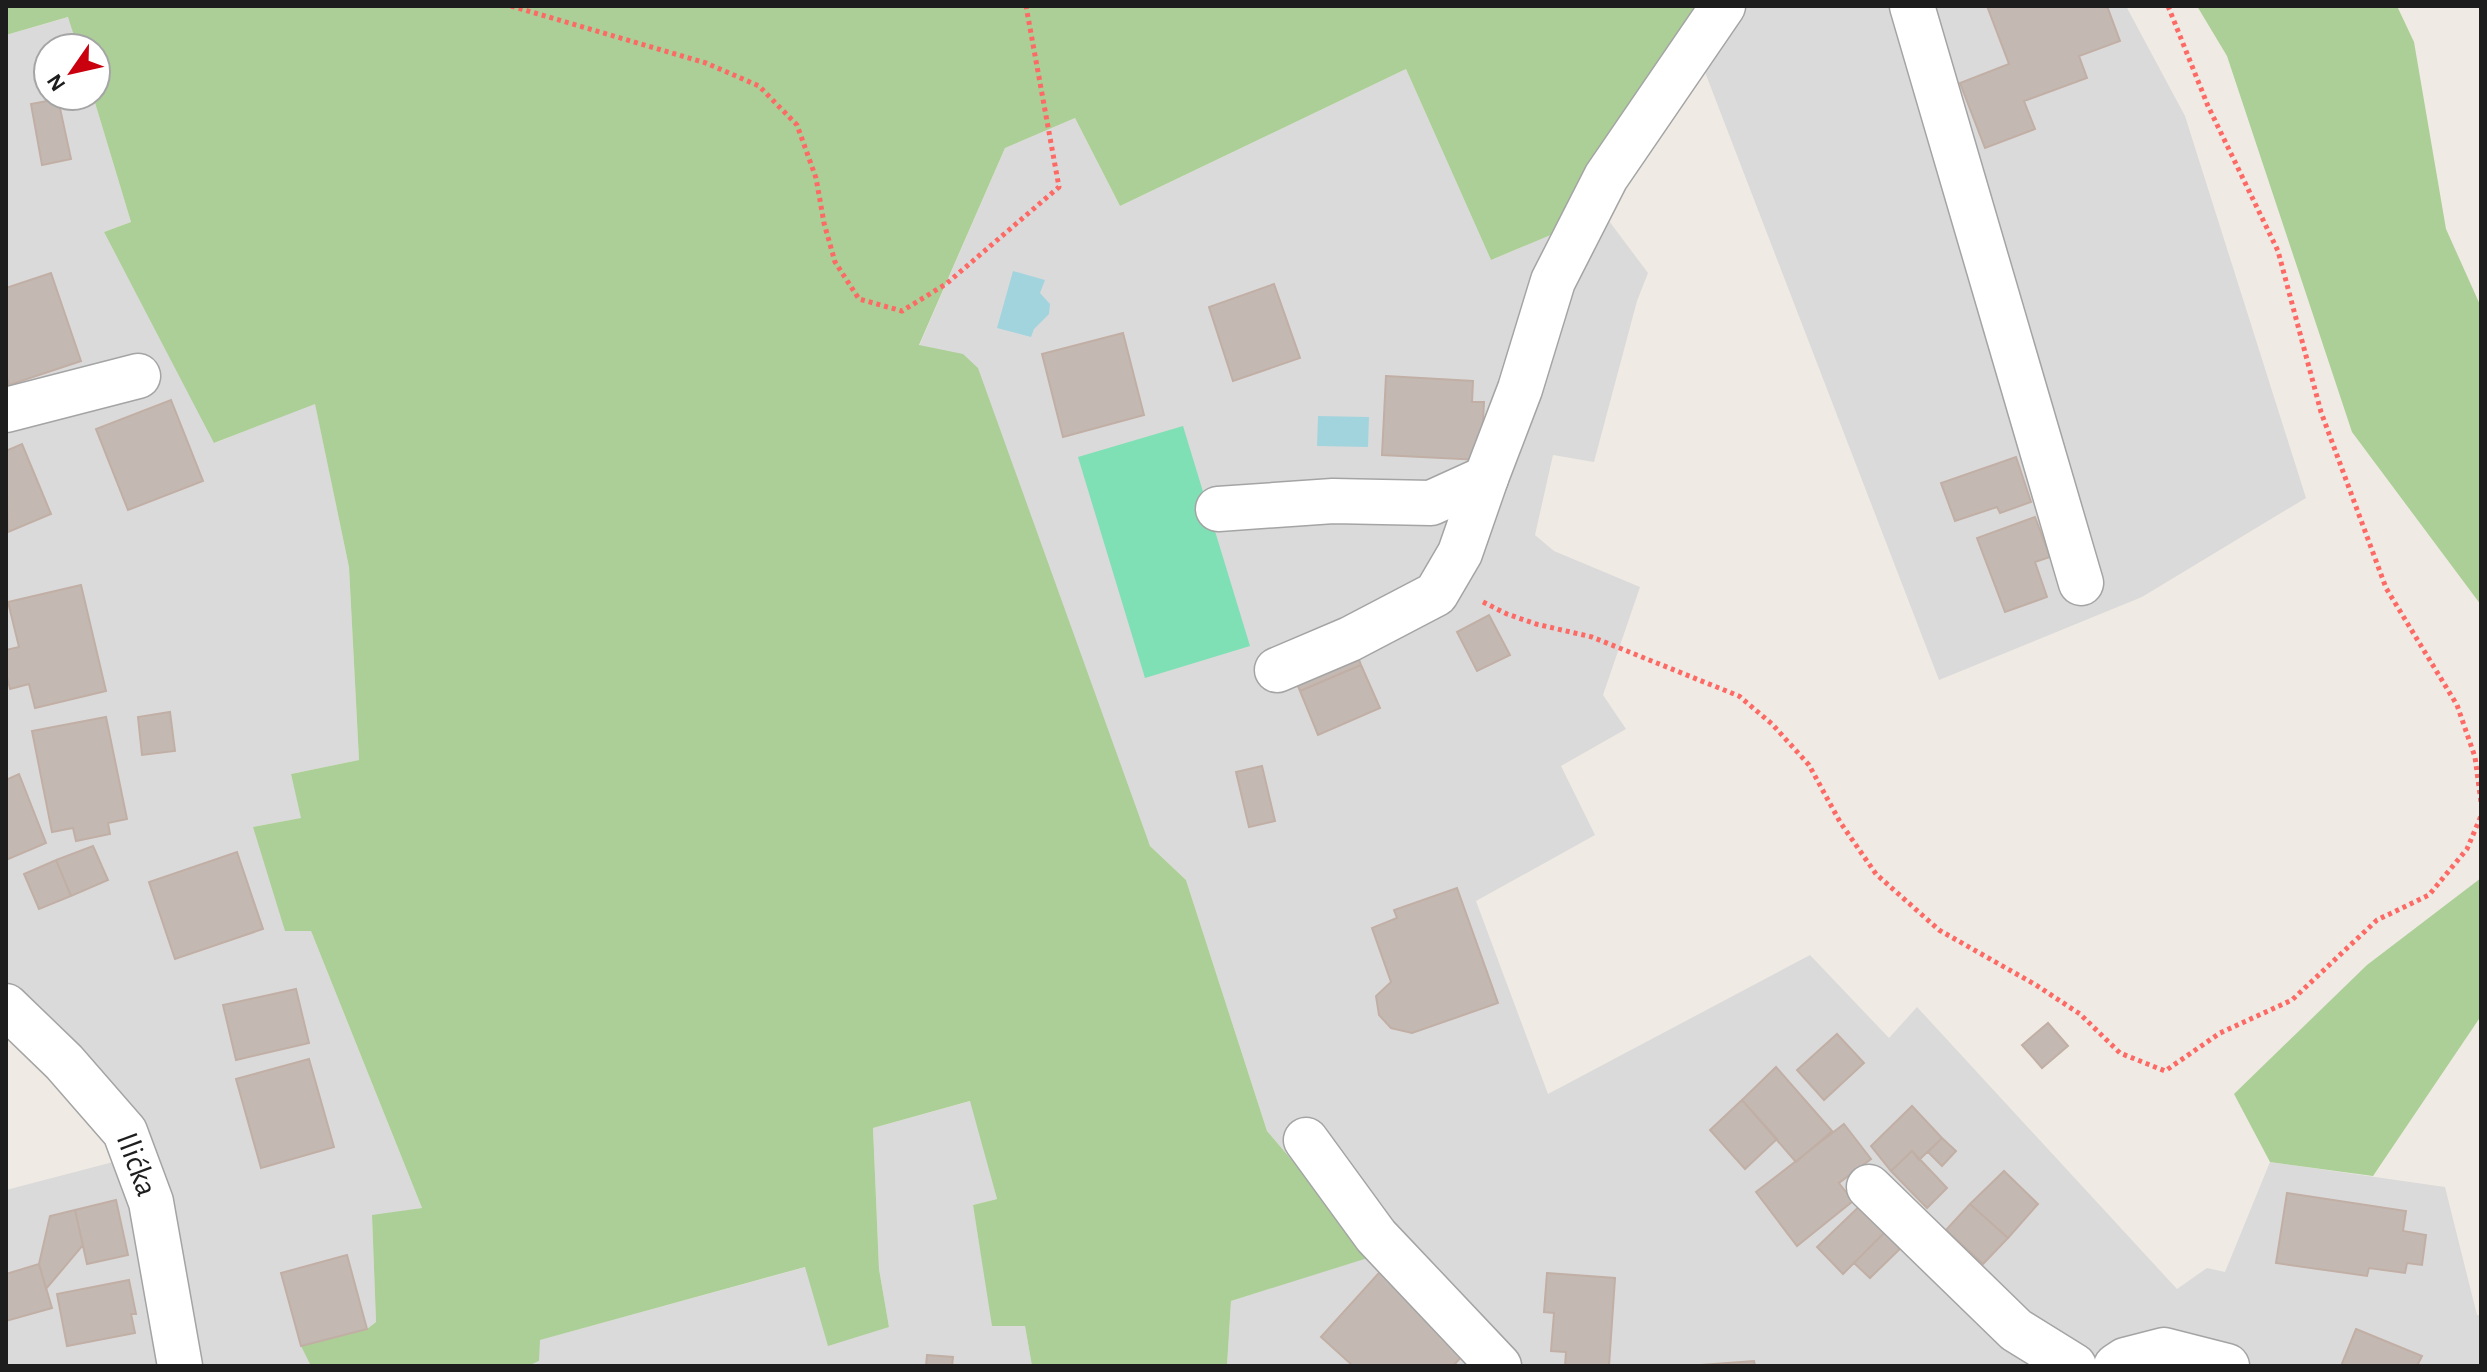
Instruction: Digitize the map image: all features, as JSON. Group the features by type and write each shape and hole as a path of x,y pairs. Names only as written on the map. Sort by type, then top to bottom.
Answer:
{"street":[{"path":"1277,670 1350,639 1436,594 1460,553 1520,389 1553,281 1606,177 1723,6"},
{"path":"1912,6 2081,583"},
{"path":"6,410 138,376"},
{"path":"1218,509 1333,501 1431,503 1486,478"},
{"name":"Ilićka","path":"6,1006 64,1062 125,1132 151,1202 180,1366"},
{"path":"1306,1140 1376,1236 1499,1366"},
{"path":"1869,1187 2016,1330 2074,1366"},
{"path":"2116,1366 2125,1360 2164,1350 2227,1366"}],"path":[{"path":"511,6 706,63 759,86 797,125 816,178 835,262 859,299 902,311 946,284 1059,187 1026,6"},
{"path":"2168,6 2208,106 2278,251 2321,412 2386,588 2457,705 2475,757 2481,802"},
{"path":"1444,581 1507,614 1592,637 1739,696 1772,724 1809,765 1840,822 1876,874 1918,912 1939,930 2080,1014 2120,1053 2165,1071 2220,1033 2292,1000 2377,920 2429,895 2467,849 2481,816"}],"shaded area":[{"path":"1735,6 2126,6 2185,116 2306,498 2142,597 1939,680 1703,67"},
{"path":"69,17 73,32 32,32 32,112 98,112 131,222 104,232 215,443 315,403 349,567 359,760 291,774 302,818 253,827 311,931 422,1208 372,1216 376,1322 367,1329 302,1346 311,1366 6,1366 6,1190 117,1161 82,1092 6,1001 6,35"},
{"path":"1406,69 1491,260 1603,213 1648,273 1637,301 1594,462 1553,455 1535,535 1554,551 1640,587 1603,695 1626,729 1561,766 1595,835 1476,901 1548,1094 1810,955 1889,1038 1917,1007 2177,1289 2207,1268 2225,1272 2270,1162 2445,1187 2477,1315 2481,1315 2481,1366 1227,1366 1231,1301 1374,1255 1267,1131 1186,880 1150,846 919,346 1005,148 1075,118 1120,206"},
{"path":"971,1101 997,1199 973,1205 993,1326 1025,1326 1032,1366 528,1366 539,1361 539,1340 806,1267 889,1327 879,1269 873,1128"}],"green space":[{"path":"6,6 1723,6 1603,213 1491,260 1406,69 1120,206 1075,118 1005,148 919,345 963,354 978,368 1150,846 1186,880 1267,1131 1374,1256 1231,1301 1227,1366 1032,1366 1025,1326 992,1326 973,1205 997,1199 970,1101 873,1128 879,1269 889,1327 828,1346 805,1267 540,1340 539,1361 528,1366 311,1366 301,1346 367,1329 376,1322 372,1215 422,1208 311,931 285,931 253,827 301,818 291,774 359,760 349,567 315,404 214,443 104,232 131,222 98,112 112,112 112,32 73,32 68,17 6,35"},
{"path":"2197,6 2397,6 2414,42 2446,229 2481,307 2481,605 2352,432 2227,56"},
{"path":"1183,426 1250,646 1145,678 1078,457"},
{"path":"2481,878 2481,1016 2373,1176 2270,1162 2234,1094 2367,965"}],"water":[{"path":"1013,271 1045,280 1040,293 1050,304 1049,314 1034,329 1031,337 997,328"},
{"path":"1318,416 1369,417 1368,447 1317,446"}],"building":[{"path":"1987,6 2107,6 2120,41 2079,56 2087,78 2024,101 2035,129 1985,148 1960,83 2009,64"},
{"path":"32,112 61,112 71,159 42,165"},
{"path":"51,273 81,361 9,385 6,374 6,288"},
{"path":"1274,284 1300,358 1233,381 1209,307"},
{"path":"1123,333 1144,415 1063,437 1042,354"},
{"path":"1386,376 1473,381 1472,402 1484,402 1481,460 1382,455"},
{"path":"171,400 203,481 128,510 96,429"},
{"path":"22,444 51,514 8,532 6,451"},
{"path":"2016,457 2031,502 2000,513 1997,507 1955,521 1941,483"},
{"path":"2035,517 2050,557 2035,562 2047,597 2005,612 1977,538"},
{"path":"81,585 106,691 35,708 29,684 10,689 6,650 19,647 8,602"},
{"path":"1489,615 1510,655 1477,671 1457,632"},
{"path":"1353,644 1361,665 1300,691 1291,670"},
{"path":"1361,665 1380,708 1318,735 1300,691"},
{"path":"170,712 175,751 142,755 138,717"},
{"path":"106,717 127,819 108,823 110,834 76,841 73,828 52,832 32,731"},
{"path":"1262,766 1275,821 1249,827 1236,772"},
{"path":"19,774 46,843 6,860 6,780"},
{"path":"93,846 108,880 71,896 56,860"},
{"path":"237,852 263,929 175,959 149,882"},
{"path":"56,860 71,896 39,909 24,874"},
{"path":"1457,888 1498,1003 1412,1033 1391,1028 1379,1015 1376,996 1391,982 1372,928 1397,918 1394,910"},
{"path":"296,989 309,1043 236,1060 223,1005"},
{"path":"2048,1023 2068,1046 2042,1068 2022,1045"},
{"path":"1837,1034 1864,1063 1824,1100 1797,1070"},
{"path":"309,1059 334,1147 261,1168 236,1079"},
{"path":"1776,1067 1832,1131 1796,1162 1742,1100"},
{"path":"1742,1100 1777,1139 1745,1169 1710,1130"},
{"path":"1912,1106 1942,1138 1919,1160 1912,1151 1891,1171 1871,1146"},
{"path":"1844,1124 1871,1159 1839,1183 1853,1201 1797,1246 1756,1192"},
{"path":"1942,1138 1956,1151 1942,1166 1928,1152"},
{"path":"1912,1151 1947,1188 1927,1208 1891,1171"},
{"path":"2004,1171 2038,1204 2008,1238 1970,1204"},
{"path":"2287,1193 2406,1211 2403,1231 2426,1235 2422,1265 2407,1263 2405,1273 2369,1268 2367,1276 2276,1263"},
{"path":"116,1200 128,1255 87,1264 75,1210"},
{"path":"1866,1200 1891,1226 1843,1274 1817,1247"},
{"path":"1970,1204 2008,1238 1983,1264 1946,1230"},
{"path":"75,1210 83,1245 46,1289 39,1264 50,1216"},
{"path":"1891,1226 1907,1242 1870,1278 1854,1263"},
{"path":"347,1255 367,1329 301,1346 281,1273"},
{"path":"39,1264 52,1308 6,1321 6,1274"},
{"path":"1387,1264 1474,1343 1453,1366 1353,1366 1321,1337"},
{"path":"1547,1273 1615,1278 1609,1366 1565,1366 1566,1352 1551,1351 1554,1313 1544,1312"},
{"path":"129,1280 136,1314 131,1314 135,1333 67,1346 57,1294"},
{"path":"2356,1329 2422,1356 2417,1366 2341,1366"},
{"path":"927,1355 953,1357 952,1366 926,1366"},
{"path":"1754,1361 1755,1366 1687,1366"}]}
